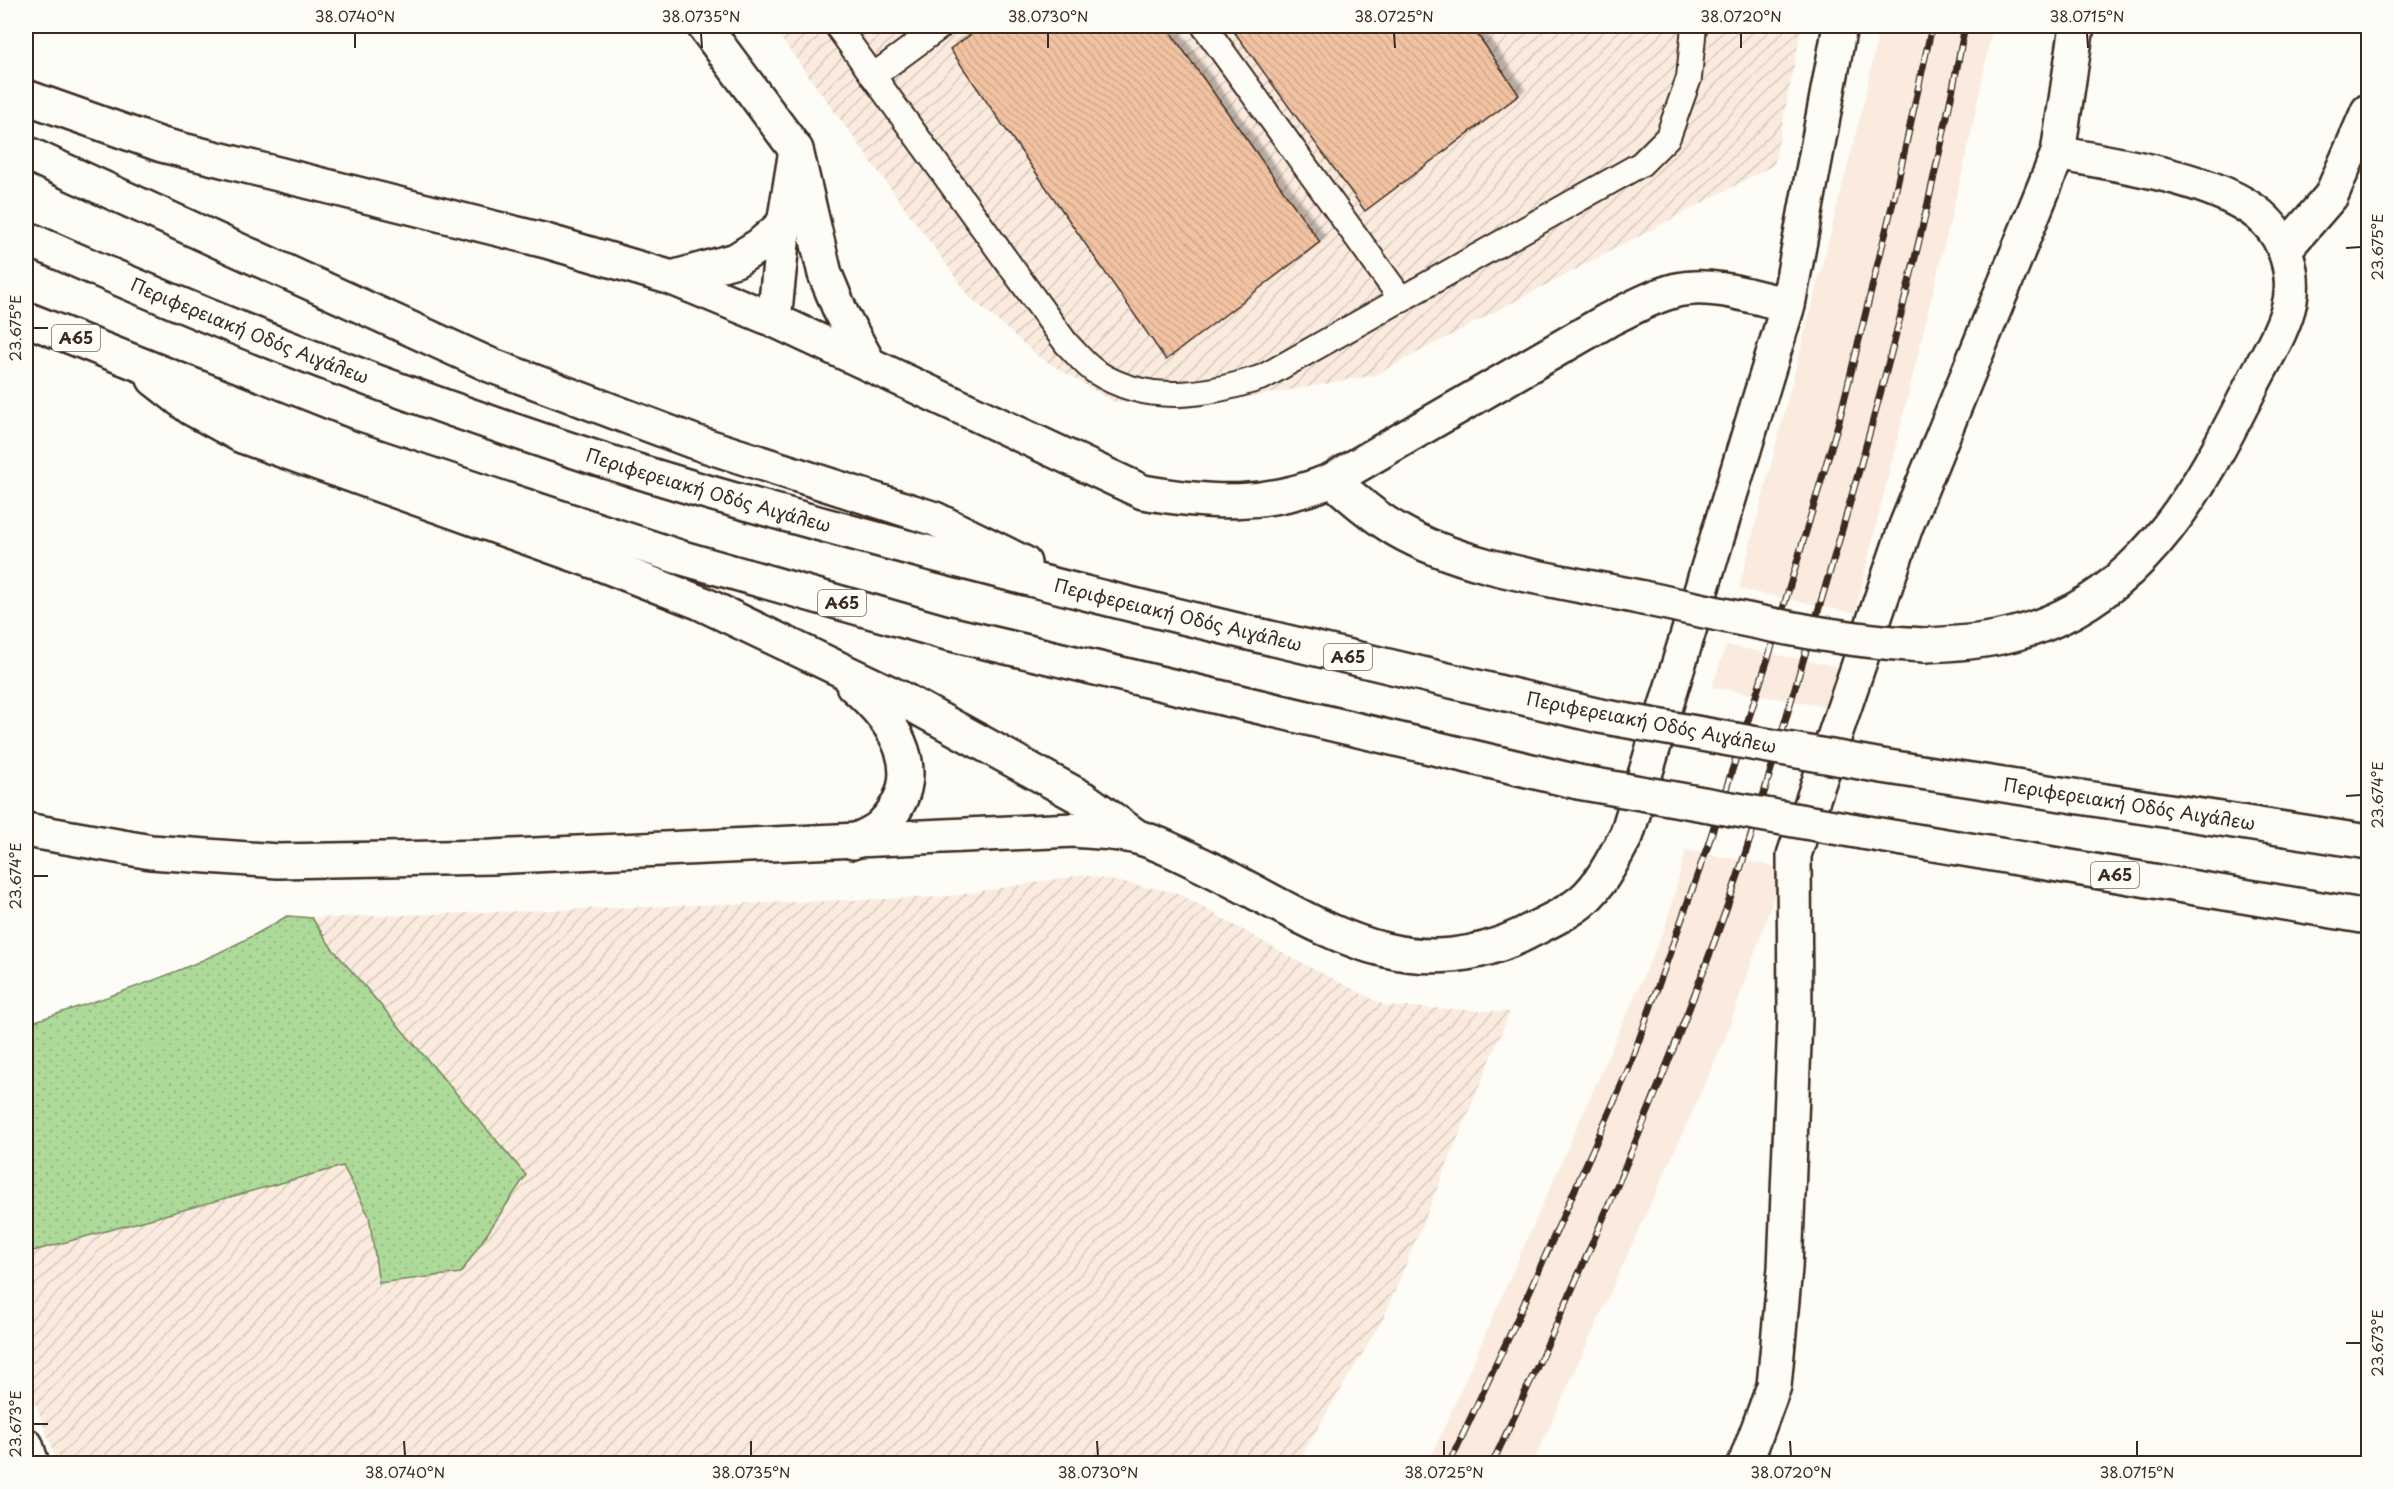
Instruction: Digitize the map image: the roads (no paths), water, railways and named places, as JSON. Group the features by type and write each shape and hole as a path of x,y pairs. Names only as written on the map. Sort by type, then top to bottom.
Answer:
{"main road":[{"path":"704,26 796,150 825,274 842,315 869,364"},
{"path":"127,357 190,408 242,436 601,564 701,603 900,698 1084,799 1137,837 1216,871 1343,937 1376,949 1421,958 1471,954 1502,944 1576,906 1603,876 1628,834 1788,305 1840,26"},
{"path":"1745,1464 1774,1386 1785,1268 1795,1019 1794,855 1906,525 2058,153 2077,26"},
{"path":"26,97 162,145 546,241 672,278 774,320 1143,492 1181,499 1229,501 1300,494 1332,480 1587,332 1649,300 1677,290 1702,288 1788,305"},
{"path":"2285,249 2331,196 2368,111"},
{"path":"774,320 784,224 796,150"},
{"path":"26,153 490,364 692,441 934,519 1096,598"},
{"path":"1332,480 1368,511 1425,544 1463,558 1506,569 1833,636 1879,643 1925,645 1971,643 2028,632 2074,610 2116,581 2156,541 2191,499 2221,446 2282,326 2290,300 2290,274 2285,249 2267,222 2242,201 2195,184 2058,153"},
{"path":"672,278 736,260 760,245 784,224"},
{"name":"Περιφερειακή Οδός Αιγάλεω","path":"26,238 134,287 304,354 493,424 699,489 1096,598 1600,716 1882,766 2368,842"},
{"name":"Α65","path":"26,319 127,357 348,447 680,557 943,632 1578,782 2368,917"},
{"path":"820,660 854,687 885,717 902,743 906,773 899,803 880,827 853,842"},
{"path":"26,830 151,852 278,861 492,857 1074,830 1137,837"},
{"path":"26,1445 32,1464"}],"lane":[{"path":"837,26 1066,343 1096,372 1134,388 1174,395 1221,391 1263,377 1641,164 1668,137 1689,78 1694,26"},
{"path":"873,76 941,26"},
{"path":"1204,26 1402,300"}],"railway":[{"path":"1449,1464 1515,1324 1629,1068 1708,845 1771,649 1839,421 1895,194 1932,26"},
{"path":"1492,1464 1558,1322 1651,1106 1743,859 1872,424 1932,186 1965,26"}]}
